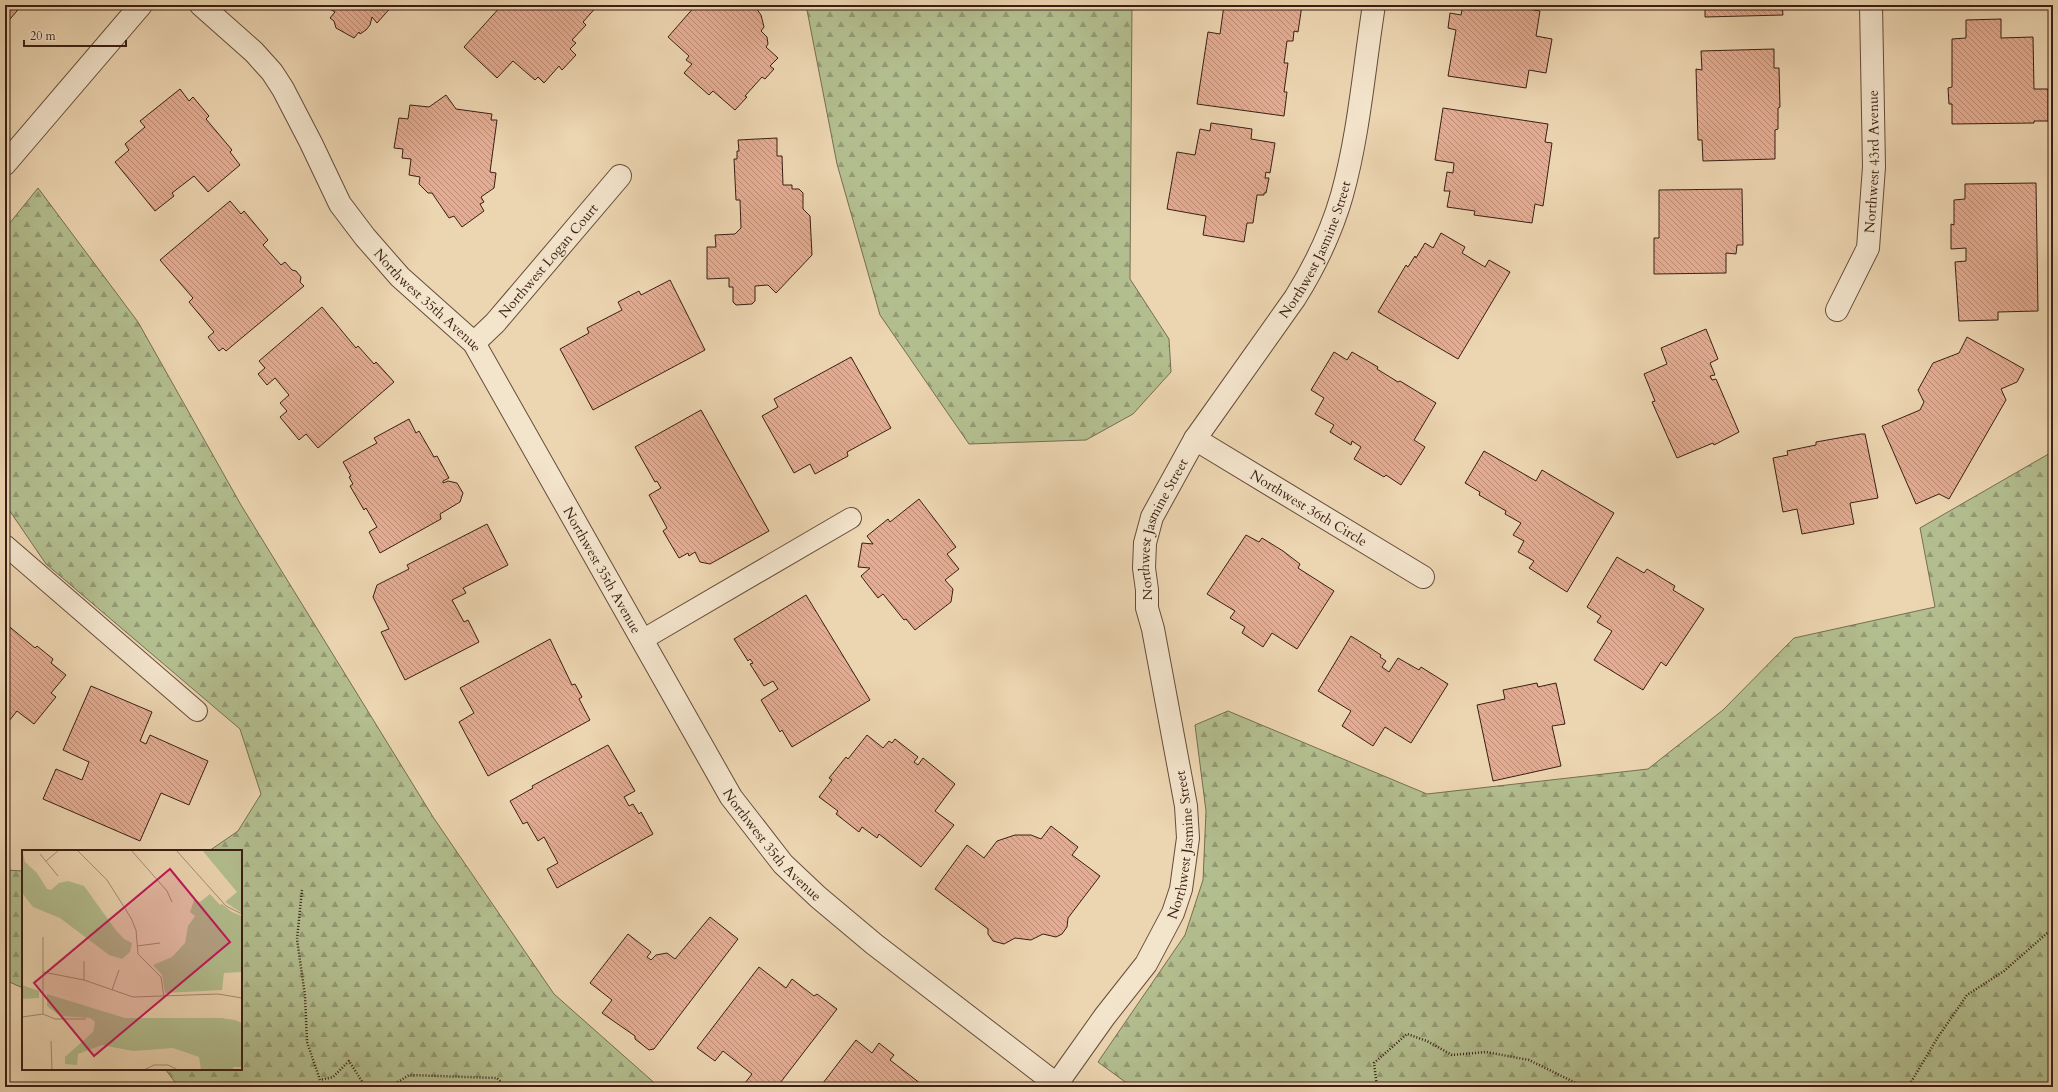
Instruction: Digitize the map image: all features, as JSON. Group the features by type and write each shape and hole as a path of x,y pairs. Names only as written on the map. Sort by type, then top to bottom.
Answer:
{"street":[{"path":"5,164 141,5"},
{"name":"Northwest 35th Avenue","path":"201,5 254,52 272,72 283,89 311,143 340,204 365,237 400,277 474,343 730,797 783,864 818,897 874,944 1058,1086"},
{"name":"Northwest Jasmine Street","path":"1058,1086 1105,1016 1146,964 1173,913 1181,889 1188,838 1186,806 1153,629 1147,608 1147,590 1144,568 1145,543 1152,517 1195,439 1296,298 1332,224 1342,194 1353,141 1374,5"},
{"name":"Northwest 43rd Avenue","path":"1837,310 1868,248 1874,167 1871,5"},
{"name":"Northwest Logan Court","path":"474,343 495,323 620,176"},
{"name":"Northwest 36th Circle","path":"1195,439 1423,577"}],"lane":[{"path":"642,640 851,518"},
{"path":"5,545 197,711"}],"path":[{"path":"302,890 297,939 305,996 307,1042 320,1080 333,1077 349,1060 363,1083 374,1087"},
{"path":"1908,1087 1938,1037 1967,995 2004,971 2053,928"},
{"path":"1377,1087 1374,1064 1407,1034 1427,1041 1452,1055 1486,1052 1529,1060 1584,1087"},
{"path":"390,1087 409,1075 497,1078 506,1087"}],"green space":[{"path":"806,5 1132,5 1130,279 1169,339 1171,372 1133,414 1086,440 969,444 880,315 837,164"},
{"path":"38,188 138,322 241,505 433,817 554,994 659,1087 179,1087 166,1070 242,1070 242,850 210,850 238,831 261,794 240,729 46,564 5,504 5,229"},
{"path":"2052,452 2053,1087 1132,1087 1098,1062 1185,935 1203,880 1206,811 1195,725 1228,711 1427,794 1648,769 1723,710 1794,638 1935,607 1920,528"},
{"path":"5,870 22,871 22,988 5,980"}],"building":[{"path":"5,5 22,5 5,25"},
{"path":"323,5 393,5 377,23 372,17 370,25 366,30 360,34 359,32 354,38 336,28 334,21 330,18 335,12"},
{"path":"502,5 598,5 583,22 586,25 572,40 576,43 570,49 576,55 562,70 559,66 544,83 538,77 535,80 513,61 497,78 464,47"},
{"path":"696,5 734,5 756,8 761,15 764,27 761,31 767,37 768,44 766,47 778,58 770,66 774,69 765,79 762,77 735,110 713,91 709,95 684,73 692,64 686,60 689,56 668,37"},
{"path":"1224,5 1302,5 1298,32 1294,31 1293,41 1287,41 1284,63 1288,63 1284,92 1287,92 1284,116 1197,104 1208,32 1220,34"},
{"path":"1463,5 1502,5 1540,11 1536,36 1552,39 1546,73 1529,70 1526,88 1448,76 1456,30 1448,28 1450,13 1461,15"},
{"path":"1705,5 1782,5 1783,15 1705,17"},
{"path":"2001,19 2001,38 2033,37 2034,89 2048,89 2048,121 2034,121 2034,123 1952,124 1952,104 1949,104 1948,88 1952,87 1952,39 1966,38 1966,20"},
{"path":"1774,49 1774,68 1779,68 1780,107 1778,108 1778,129 1775,130 1775,159 1703,161 1702,140 1698,140 1696,69 1702,70 1701,51"},
{"path":"180,89 189,101 193,97 209,116 206,119 232,150 230,152 240,165 208,192 194,176 172,193 174,196 155,211 115,162 129,150 125,144 145,127 140,121"},
{"path":"446,95 456,109 492,114 491,120 497,120 490,172 496,173 494,188 481,197 484,202 480,204 484,211 462,227 454,216 449,218 432,193 428,193 419,184 420,177 409,175 411,159 402,158 403,149 394,148 399,118 408,119 410,105 429,107"},
{"path":"1443,108 1548,124 1545,142 1552,143 1543,206 1535,204 1532,223 1474,215 1475,211 1447,207 1450,191 1444,191 1447,172 1453,173 1454,163 1435,160"},
{"path":"1211,123 1252,129 1251,139 1275,143 1270,173 1266,172 1265,178 1269,178 1266,193 1264,193 1264,195 1257,195 1253,223 1247,223 1244,242 1203,235 1206,216 1167,209 1177,152 1195,155 1200,129 1210,131"},
{"path":"777,138 777,156 782,156 783,185 792,185 792,189 799,189 803,193 803,209 810,216 812,255 776,293 768,285 755,286 755,301 752,304 736,305 733,302 733,287 729,287 729,278 707,279 707,247 716,247 715,235 735,234 741,228 740,200 736,200 734,159 737,159 737,151 739,151 738,140"},
{"path":"2036,183 2038,311 1998,312 1998,320 1959,321 1955,262 1966,261 1966,248 1951,249 1951,224 1954,225 1954,200 1965,199 1965,184"},
{"path":"1742,189 1743,245 1737,245 1736,254 1726,253 1726,273 1654,274 1654,238 1659,238 1659,190"},
{"path":"230,201 241,214 244,211 268,240 263,245 281,265 285,262 292,270 296,271 301,277 300,282 304,286 226,351 223,348 219,351 208,337 214,332 189,302 193,298 160,260"},
{"path":"1441,233 1465,247 1462,253 1485,267 1489,260 1510,272 1458,359 1378,312 1406,265 1408,267 1415,256 1416,258 1425,243 1433,248"},
{"path":"670,280 705,350 593,410 560,349 589,333 587,328 622,310 618,302 639,291 641,295"},
{"path":"322,307 356,348 358,346 374,364 376,362 394,382 318,448 306,434 299,440 280,417 287,411 280,403 289,395 275,378 267,385 258,374 265,368 259,361"},
{"path":"1706,329 1718,359 1710,363 1715,375 1710,376 1712,380 1716,379 1739,432 1714,445 1713,443 1677,458 1652,402 1655,401 1644,374 1667,364 1661,348"},
{"path":"1967,337 2024,369 2017,382 2001,389 2006,400 1949,499 1939,494 1916,504 1882,426 1920,410 1924,402 1918,390 1933,363 1959,353"},
{"path":"1334,352 1347,360 1352,352 1378,367 1377,369 1398,382 1400,381 1436,403 1414,440 1425,447 1401,485 1386,475 1384,477 1354,459 1361,447 1352,441 1351,445 1330,432 1334,425 1315,414 1324,398 1311,390"},
{"path":"851,357 891,428 847,452 848,456 815,474 810,464 794,473 762,416 778,407 774,399"},
{"path":"701,410 769,531 710,564 700,562 695,552 689,556 688,553 679,558 663,531 667,528 649,495 661,488 657,481 655,482 635,447"},
{"path":"409,419 416,433 419,431 434,457 437,456 449,478 443,481 443,483 448,481 457,483 463,493 460,502 440,514 441,519 380,553 369,532 377,527 366,508 364,510 350,486 353,484 349,477 351,476 343,462 377,443 374,438"},
{"path":"1865,434 1878,498 1850,503 1854,524 1802,534 1797,509 1783,512 1773,458 1788,455 1787,451 1816,445 1816,442"},
{"path":"1484,451 1536,481 1542,470 1614,513 1567,592 1529,568 1534,561 1518,552 1524,541 1513,535 1521,523 1505,514 1506,511 1479,495 1480,492 1465,483"},
{"path":"919,499 956,547 947,554 959,569 945,580 953,589 951,602 915,630 906,619 904,620 883,594 878,598 861,576 870,568 858,567 862,543 873,544 867,536 888,519 890,522"},
{"path":"487,524 508,565 463,588 466,593 452,600 464,622 468,620 479,642 405,680 381,632 389,629 373,597 377,585 409,569 407,565"},
{"path":"1246,535 1259,542 1262,538 1283,551 1300,564 1298,568 1334,591 1297,649 1272,633 1263,647 1242,633 1245,627 1230,618 1235,611 1207,594"},
{"path":"1617,557 1644,573 1647,569 1675,586 1673,590 1704,609 1666,666 1661,662 1643,690 1594,660 1612,631 1597,622 1601,616 1587,607"},
{"path":"806,595 870,700 792,747 782,730 780,732 761,700 778,689 773,681 764,686 750,664 753,663 750,659 748,661 734,639"},
{"path":"5,623 35,648 37,646 53,659 51,663 66,675 51,693 56,697 34,724 17,711 5,726"},
{"path":"1351,636 1381,655 1380,657 1386,661 1382,667 1389,672 1398,658 1419,670 1421,667 1448,684 1411,743 1385,727 1373,746 1342,726 1351,711 1318,691"},
{"path":"550,639 572,685 575,684 582,697 579,699 590,720 488,776 459,722 474,713 460,688"},
{"path":"1537,683 1538,687 1556,683 1565,724 1552,726 1561,766 1493,781 1477,705 1505,699 1503,690"},
{"path":"91,686 152,712 140,741 146,744 150,735 208,761 189,805 161,793 140,841 43,799 56,769 82,780 89,762 63,750"},
{"path":"867,735 883,748 889,741 892,743 895,739 918,757 914,762 918,765 923,758 955,784 935,811 954,825 921,867 879,834 877,838 862,827 859,832 836,814 838,811 819,797 832,780 829,778 846,757 848,759"},
{"path":"608,745 635,791 624,797 629,806 633,804 639,814 641,812 653,834 557,888 547,869 558,863 544,837 538,841 527,822 523,824 510,801 533,788 532,786"},
{"path":"1051,826 1078,847 1072,855 1100,876 1068,918 1067,927 1062,934 1056,937 1043,934 1031,940 1015,938 1004,944 993,941 988,934 988,929 935,889 967,845 984,858 997,841 1015,835 1031,835 1041,839"},
{"path":"710,917 738,939 654,1049 649,1050 635,1039 635,1036 602,1013 612,1000 590,983 628,934 651,952 647,957 651,960 656,955 667,953 675,959"},
{"path":"759,967 786,988 792,979 814,996 817,994 837,1009 777,1087 751,1087 745,1083 752,1074 723,1051 715,1061 697,1048"},
{"path":"856,1040 872,1053 879,1043 894,1055 890,1060 925,1087 820,1087"}]}
